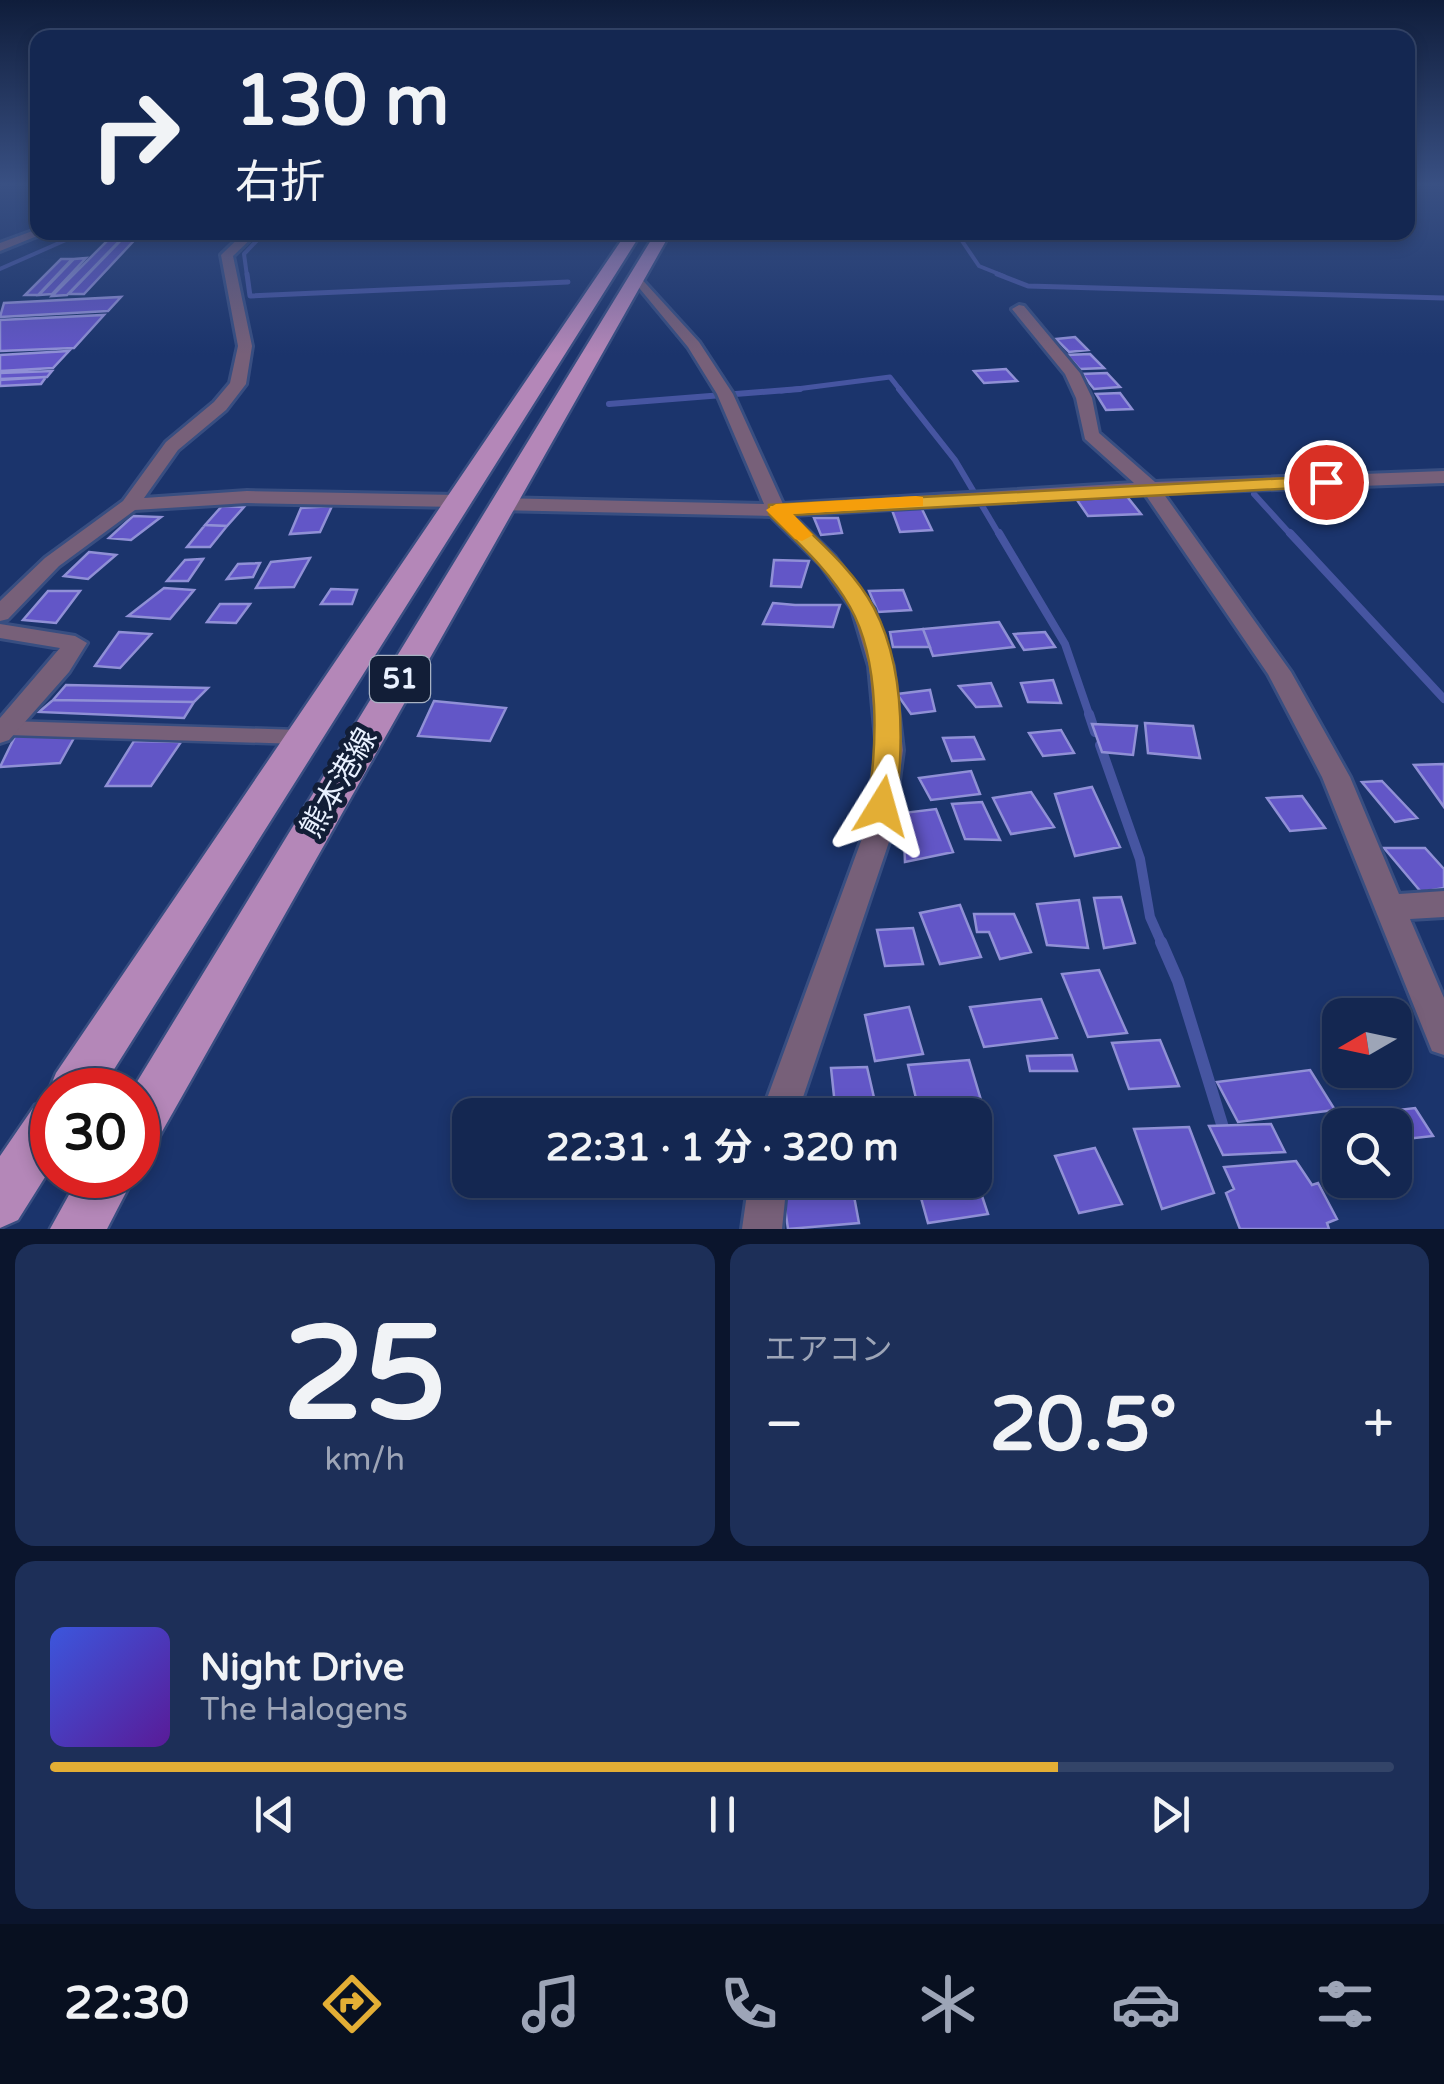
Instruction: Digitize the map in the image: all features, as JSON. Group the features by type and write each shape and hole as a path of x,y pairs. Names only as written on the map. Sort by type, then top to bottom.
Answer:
{"main road":[{"name":"熊本港線","path":"87,1068 457,501 634,240"},
{"name":"熊本港線","path":"160,1089 637,278 639,240"},
{"path":"0,1202 30,1156"},
{"path":"77,1229 95,1198"}],"street":[{"path":"0,614 52,562 130,505 172,446 220,406 238,384 245,346 226,255 243,240"},
{"path":"637,278 694,345 726,394 776,510 828,562 863,609 881,666 890,750 878,833 784,1098"},
{"path":"1019,309 1072,373 1084,398 1092,435 1150,488 1279,672 1336,777 1444,1039"},
{"path":"501,504 776,510 1150,488 1444,477"},
{"path":"130,505 247,497 457,501"},
{"path":"0,632 76,643 61,666 3,731"},
{"path":"1390,907 1444,904"},
{"path":"762,1229 766,1198"}],"lane":[{"path":"3,731 304,738"}],"building":[{"path":"108,240 120,240 67,295 52,296"},
{"path":"121,240 134,240 84,294 69,294"},
{"path":"86,258 52,294 39,295 74,259"},
{"path":"61,259 72,259 38,295 25,295"},
{"path":"121,297 108,311 0,317 4,303"},
{"path":"104,315 74,348 0,351 0,320"},
{"path":"1075,337 1088,350 1069,352 1056,339"},
{"path":"69,351 53,368 0,371 0,355"},
{"path":"1090,354 1104,368 1080,369 1067,355"},
{"path":"1006,369 1017,381 984,383 974,371"},
{"path":"52,371 47,377 0,379 0,373"},
{"path":"1107,373 1120,387 1094,389 1082,374"},
{"path":"46,377 41,384 0,386 0,380"},
{"path":"1120,393 1132,409 1106,410 1096,394"},
{"path":"1125,494 1141,514 1088,516 1075,497"},
{"path":"222,506 244,507 227,526 205,525"},
{"path":"332,506 320,532 290,534 301,508"},
{"path":"921,507 932,530 900,532 892,510"},
{"path":"133,516 161,517 131,540 109,538"},
{"path":"814,518 838,518 842,533 821,535"},
{"path":"205,525 227,526 210,547 187,547"},
{"path":"89,552 116,555 88,579 64,576"},
{"path":"310,558 294,587 256,588 271,562"},
{"path":"203,559 188,581 167,581 185,560"},
{"path":"774,560 809,561 801,587 771,586"},
{"path":"260,563 253,577 227,579 238,564"},
{"path":"164,588 194,590 170,619 128,616"},
{"path":"331,589 357,590 352,604 321,604"},
{"path":"903,590 911,610 878,612 869,591"},
{"path":"48,591 80,591 56,623 23,620"},
{"path":"773,603 840,605 833,627 763,624"},
{"path":"220,604 250,604 236,623 207,622"},
{"path":"999,622 1014,647 933,656 923,629"},
{"path":"923,629 930,647 893,647 890,632"},
{"path":"119,632 151,634 120,668 95,666"},
{"path":"1045,632 1055,647 1024,650 1014,634"},
{"path":"1053,680 1061,703 1028,702 1021,683"},
{"path":"991,683 1001,706 976,707 959,686"},
{"path":"66,685 208,688 194,702 53,700"},
{"path":"930,690 935,711 911,714 897,694"},
{"path":"53,700 194,702 184,718 39,712"},
{"path":"434,701 506,708 490,741 418,736"},
{"path":"1145,723 1193,726 1200,758 1148,753"},
{"path":"1092,724 1137,726 1133,755 1102,752"},
{"path":"19,728 75,736 60,763 0,767"},
{"path":"1061,730 1074,753 1043,756 1029,733"},
{"path":"974,737 984,759 952,761 943,738"},
{"path":"134,741 181,742 151,786 106,786"},
{"path":"1444,764 1444,807 1414,765"},
{"path":"971,771 980,794 931,800 919,778"},
{"path":"1382,781 1417,818 1395,822 1362,782"},
{"path":"1092,787 1120,847 1075,856 1055,794"},
{"path":"1031,792 1054,827 1011,834 993,798"},
{"path":"1302,796 1325,828 1290,831 1267,798"},
{"path":"982,802 1000,840 965,839 952,804"},
{"path":"936,809 953,852 905,862 903,813"},
{"path":"1384,848 1425,848 1444,869 1444,888 1421,892"},
{"path":"1121,897 1135,943 1104,948 1094,898"},
{"path":"1079,900 1088,948 1047,945 1037,904"},
{"path":"960,905 981,957 940,964 920,913"},
{"path":"974,914 1014,914 1031,952 1000,959 989,932 977,932"},
{"path":"913,928 923,964 885,966 877,930"},
{"path":"1099,970 1127,1033 1088,1037 1062,974"},
{"path":"1041,999 1057,1038 984,1047 970,1007"},
{"path":"909,1007 923,1054 875,1061 865,1015"},
{"path":"1160,1040 1179,1086 1129,1089 1112,1043"},
{"path":"1072,1055 1077,1071 1030,1071 1027,1056"},
{"path":"969,1060 980,1098 916,1098 908,1065"},
{"path":"867,1067 874,1098 834,1098 831,1068"},
{"path":"1310,1070 1334,1108 1238,1122 1217,1082"},
{"path":"1415,1108 1433,1136 1412,1138"},
{"path":"1271,1124 1285,1152 1223,1155 1209,1126"},
{"path":"1189,1127 1214,1193 1162,1209 1134,1129"},
{"path":"1095,1148 1122,1204 1079,1213 1055,1156"},
{"path":"1296,1161 1312,1185 1318,1183 1322,1198 1326,1198 1337,1219 1327,1223 1329,1229 1240,1229 1226,1193 1234,1189 1224,1167"},
{"path":"784,1198 854,1198 859,1223 788,1229"},
{"path":"921,1198 983,1198 988,1214 928,1223"}],"waterway":[{"path":"0,269 65,240"},
{"path":"247,276 244,254 257,240"},
{"path":"962,240 979,266 1004,276"},
{"path":"247,274 250,296 568,282"},
{"path":"997,274 1028,286 1444,298"},
{"path":"791,390 890,377 901,391"},
{"path":"791,390 800,389"},
{"path":"899,389 955,460 1000,536"},
{"path":"609,404 791,390"},
{"path":"781,391 791,390"},
{"path":"1254,494 1292,536"},
{"path":"999,533 1065,644 1090,717"},
{"path":"1290,533 1444,699"},
{"path":"1090,717 1095,732"},
{"path":"1100,745 1140,859 1150,917 1162,944"},
{"path":"1161,942 1178,981 1225,1134"}],"slow traffic":[{"path":"802,535 776,510 916,502"}],"route":[{"path":"882,806 890,750 881,666 863,609 828,562 776,510 1326,482"}]}
